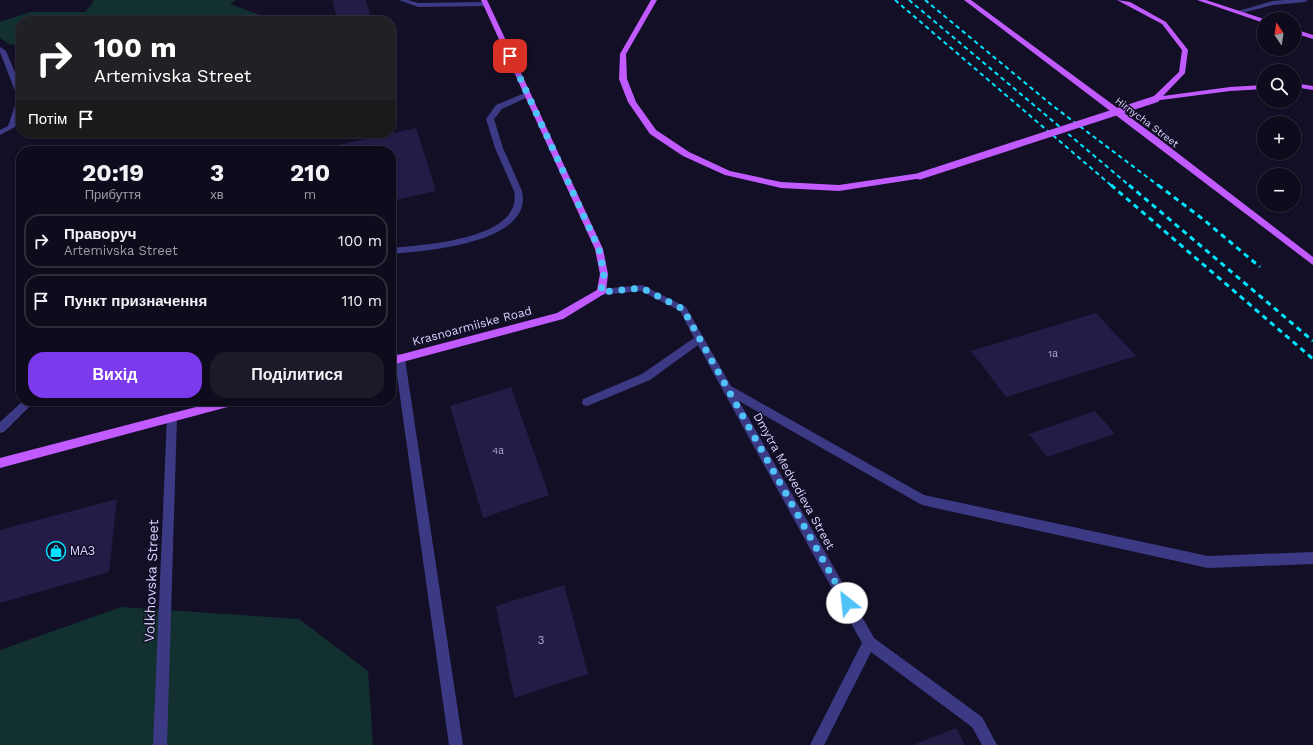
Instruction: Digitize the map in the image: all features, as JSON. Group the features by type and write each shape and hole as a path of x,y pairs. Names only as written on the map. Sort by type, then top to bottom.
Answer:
{"main road":[{"path":"654,0 623,54 623,79 632,102 653,132 681,150 728,173 781,185 839,188 920,176 1156,99 1230,89 1257,87"},
{"name":"Hirnycha Street","path":"967,0 1151,137 1313,262"},
{"path":"1120,0 1164,23 1185,50 1182,73 1156,99"},
{"path":"1200,0 1257,19"},
{"path":"485,2 599,249 604,274 601,292"},
{"path":"1301,33 1313,37"},
{"path":"1301,86 1313,88"},
{"name":"Krasnoarmiiske Road","path":"396,358 560,316 601,292"},
{"path":"0,463 215,406"}],"street":[{"path":"402,0 418,5 485,2"},
{"path":"1238,12 1272,3 1305,0"},
{"path":"0,49 3,51 16,84"},
{"path":"396,250 466,241 489,233 506,223 517,210 519,196 492,132 490,119 499,107 528,95"},
{"path":"0,133 11,127 16,114"},
{"name":"Dmytra Medvedieva Street","path":"601,292 642,288 683,309 869,643"},
{"path":"587,402 646,377 700,339"},
{"path":"396,371 456,745"},
{"path":"728,389 922,500 1208,562 1313,558"},
{"path":"0,429 25,406"},
{"name":"Volkhovska Street","path":"160,745 172,417"},
{"path":"817,745 869,643 977,722 990,745"}],"green space":[{"path":"91,0 236,0 230,4 262,16 18,16 30,12 85,12 94,1"},
{"path":"16,17 16,45 9,44 0,38 0,22"},
{"path":"121,607 299,619 368,671 373,745 0,745 0,650"}],"building":[{"path":"333,0 366,0 370,15 364,16 336,16"},
{"path":"416,128 436,191 396,200 396,146 334,146 370,138 396,138 396,132"},
{"path":"1096,313 1136,356 1006,397 971,351"},
{"path":"511,387 549,495 483,518 450,406"},
{"path":"1095,411 1115,434 1047,457 1029,434"},
{"name":"МАЗ","path":"117,499 109,572 0,603 0,530"},
{"path":"564,585 588,674 514,698 496,606"},
{"path":"956,728 965,745 913,745"}],"railway":[{"path":"895,0 1112,186"},
{"path":"909,0 1130,186"},
{"path":"925,0 1053,106 1159,186"},
{"path":"1111,185 1313,359"},
{"path":"1129,185 1313,341"},
{"path":"1158,185 1204,220 1260,267"}],"place":[{"name":"МАЗ","path":"56,551"}],"route":[{"path":"510,56 599,249 604,274 601,292 642,288 683,309 847,603"}]}
